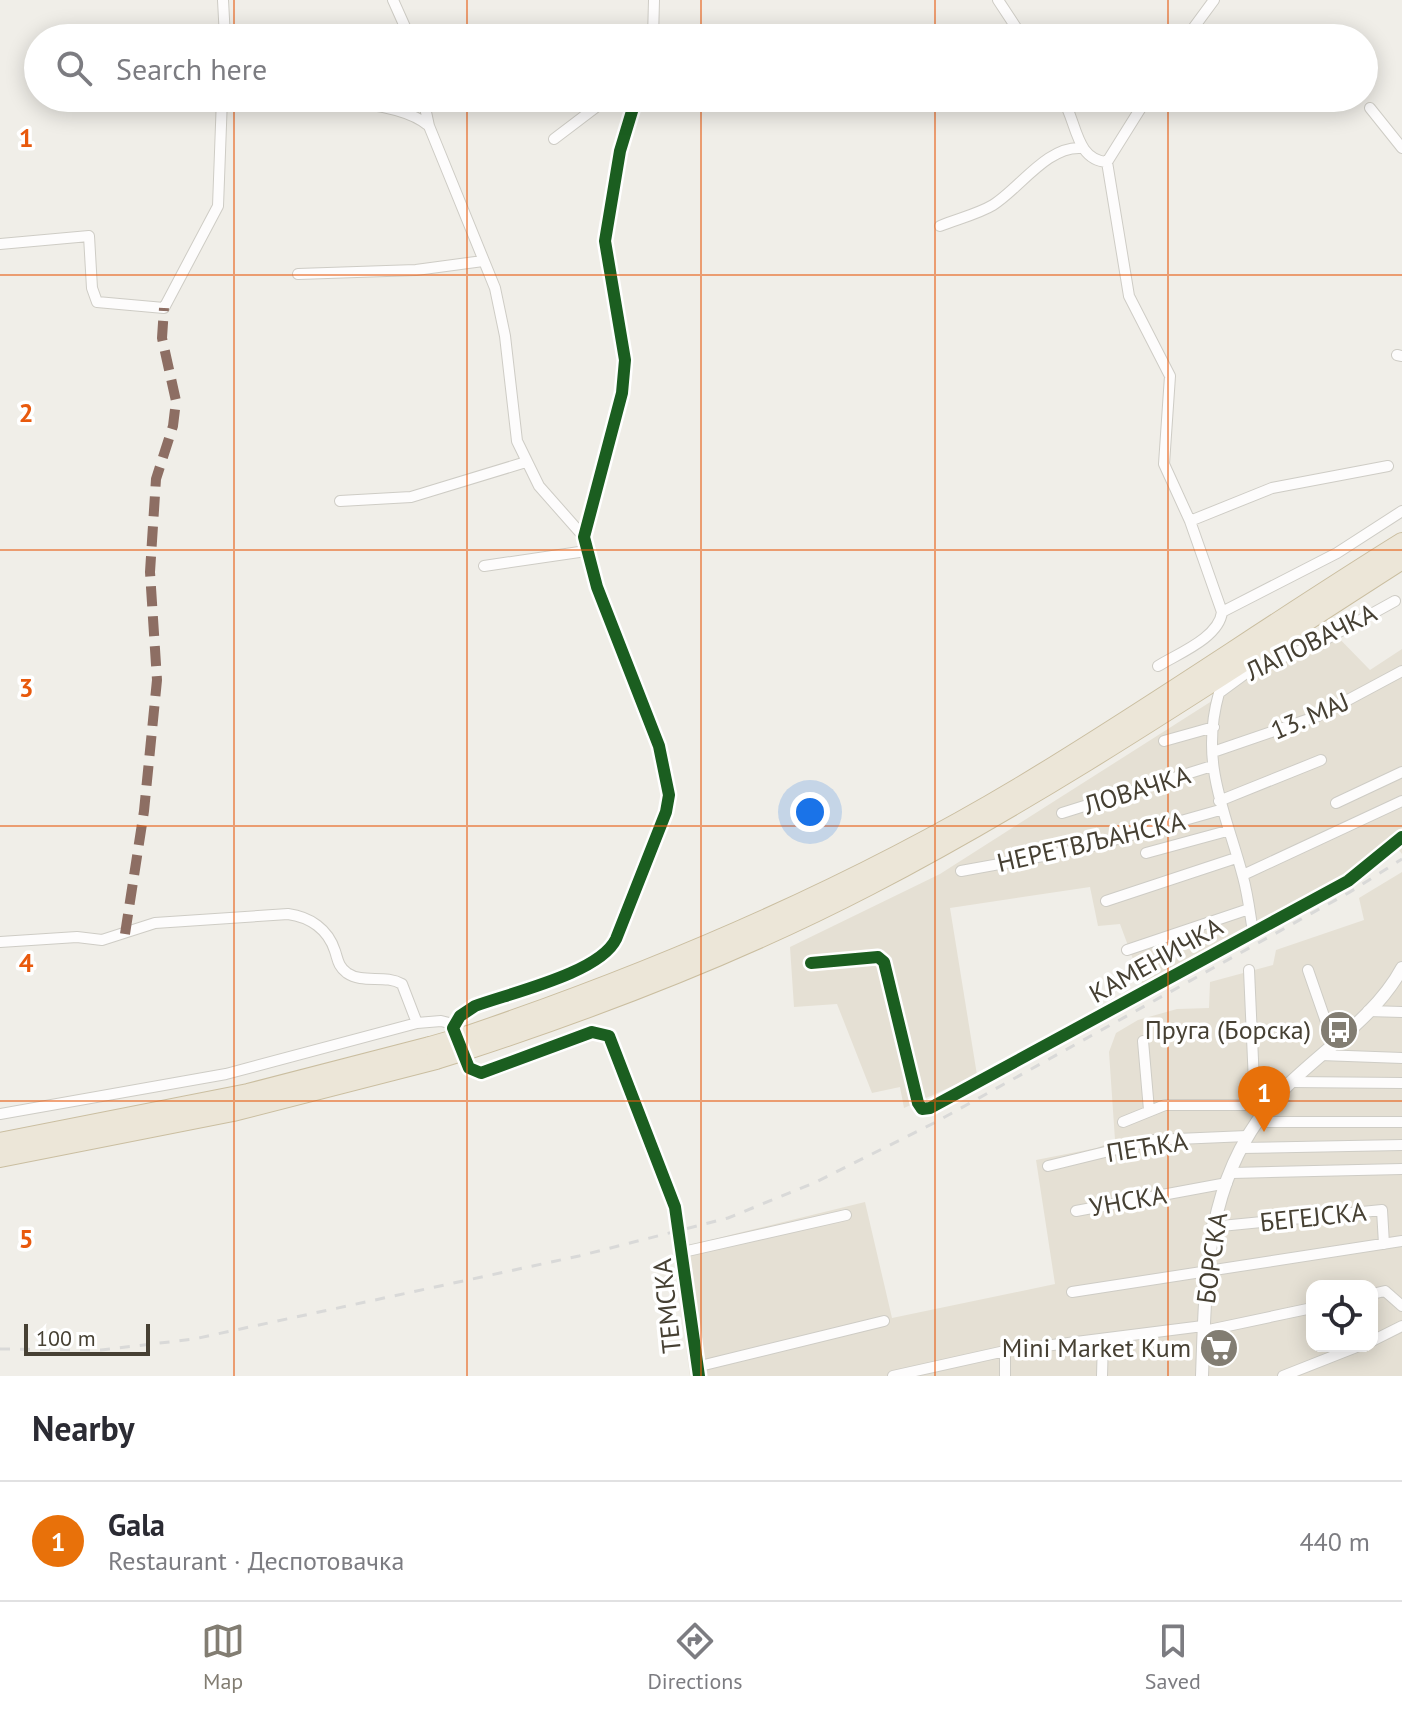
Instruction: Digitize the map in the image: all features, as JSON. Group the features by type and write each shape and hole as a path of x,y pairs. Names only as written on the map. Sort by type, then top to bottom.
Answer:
{"highway":[{"path":"0,1158 233,1112 433,1053 464,1036 602,988 716,942 930,836 1053,766 1402,542"},
{"path":"464,1036 676,975 876,882 1053,782 1402,560"},
{"path":"0,1142 433,1053"}],"street":[{"path":"223,0 224,24"},
{"path":"393,0 404,24"},
{"path":"653,24 654,0"},
{"path":"998,0 1014,24"},
{"path":"1196,24 1214,0"},
{"path":"0,244 89,236 92,288 97,302 164,308 218,206 222,112"},
{"path":"395,112 411,115 429,126"},
{"path":"426,112 497,300 517,441 539,486 584,537"},
{"path":"554,139 590,112"},
{"path":"0,1114 226,1074 417,1023 441,1021 464,1036 475,1006 587,966 607,953 666,812 667,775 659,746 586,551 584,537 622,393 625,360 605,241 620,151 632,112"},
{"path":"1071,112 1081,148 1092,160 1107,162"},
{"path":"1138,112 1107,162 1129,296 1170,376 1164,464 1190,521 1222,612 1218,625 1158,666"},
{"path":"1373,112 1402,148"},
{"path":"940,226 992,205 1045,162 1071,149 1081,148"},
{"path":"298,274 416,270 483,261"},
{"path":"340,501 411,497 526,462"},
{"path":"1190,521 1272,488 1388,466"},
{"path":"1222,612 1337,553 1402,511"},
{"path":"484,566 586,551"},
{"name":"ЛАПОВАЧКА","path":"1253,932 1243,875 1219,806 1212,766 1219,693 1231,681 1319,643 1395,601"},
{"name":"13. МАЈ","path":"1213,752 1318,716 1402,671"},
{"path":"1164,741 1214,727"},
{"name":"НЕРЕТВЉАНСКА","path":"961,871 1082,849 1219,806 1321,760"},
{"name":"ЛОВАЧКА","path":"1062,813 1212,766"},
{"path":"1336,803 1402,772"},
{"path":"1243,875 1402,801"},
{"path":"1146,853 1227,831"},
{"name":"КАМЕНИЧКА","path":"811,963 878,957 884,962 918,1103 924,1109 1348,881 1402,837"},
{"path":"1106,901 1236,858"},
{"path":"1127,950 1249,909"},
{"path":"0,942 64,937 102,940 155,923 288,914 304,916 316,921 346,972 402,984 417,1023"},
{"name":"БОРСКА","path":"1202,1376 1211,1227 1258,1112 1368,1011 1402,968"},
{"path":"1249,970 1258,1112"},
{"path":"1308,970 1333,1042"},
{"path":"1368,1011 1402,1012"},
{"name":"ТЕМСКА","path":"464,1036 469,1068 481,1073 592,1032 609,1036 675,1207 681,1232 698,1372"},
{"path":"1143,1041 1149,1110"},
{"path":"1321,1055 1402,1058"},
{"path":"1291,1082 1402,1083"},
{"path":"1123,1122 1165,1105 1402,1122"},
{"name":"ПЕЋКА","path":"1048,1166 1154,1140 1402,1145"},
{"name":"УНСКА","path":"1076,1211 1229,1178 1402,1169"},
{"name":"БЕГЕЈСКА","path":"1211,1227 1382,1210 1384,1244"},
{"path":"683,1252 846,1215"},
{"path":"1072,1292 1402,1241"},
{"path":"1378,1293 1385,1291 1402,1306"},
{"path":"893,1376 1005,1351 1203,1329 1306,1309"},
{"path":"698,1372 884,1321"},
{"path":"1378,1338 1402,1326"},
{"path":"1102,1376 1103,1340"},
{"path":"1005,1351 1005,1376"},
{"path":"1283,1376 1344,1352"}],"shaded area":[{"path":"1328,627 1370,670 1402,649 1402,854 1398,849 1369,872 1290,920 1147,997 1120,924 1098,926 1090,887 950,908 977,1075 904,1108 900,1087 872,1093 837,1004 794,1007 790,947 940,874"},
{"path":"1402,872 1402,1376 690,1376 673,1250 734,1234 865,1202 892,1318 1055,1284 1036,1160 1097,1148 1115,1140 1109,1052 1116,1033 1138,1020 1177,1009 1209,1008 1210,982 1273,965 1276,950 1364,920 1359,898"}],"railway":[{"path":"0,1349 101,1350 194,1339 579,1256 728,1218 816,1182 934,1123 1350,892 1402,859"}],"marked path":[{"path":"125,934 144,811 157,680 150,572 156,479 173,426 176,401 162,338 164,308"}],"cycle path":[{"path":"632,112 620,151 605,241 625,360 622,393 584,537 597,587 659,746 669,795 666,812 616,939 607,951 574,972 475,1006 460,1016 453,1028 469,1068 481,1073 592,1032 609,1036 675,1207 699,1376"},
{"path":"811,963 878,957 884,962 918,1103 922,1109 930,1108 1348,881 1402,837"}],"place":[{"name":"Пруга (Борска)","path":"1339,1030"},
{"name":"Gala","path":"1264,1132"},
{"name":"Mini Market Kum","path":"1219,1348"}]}
